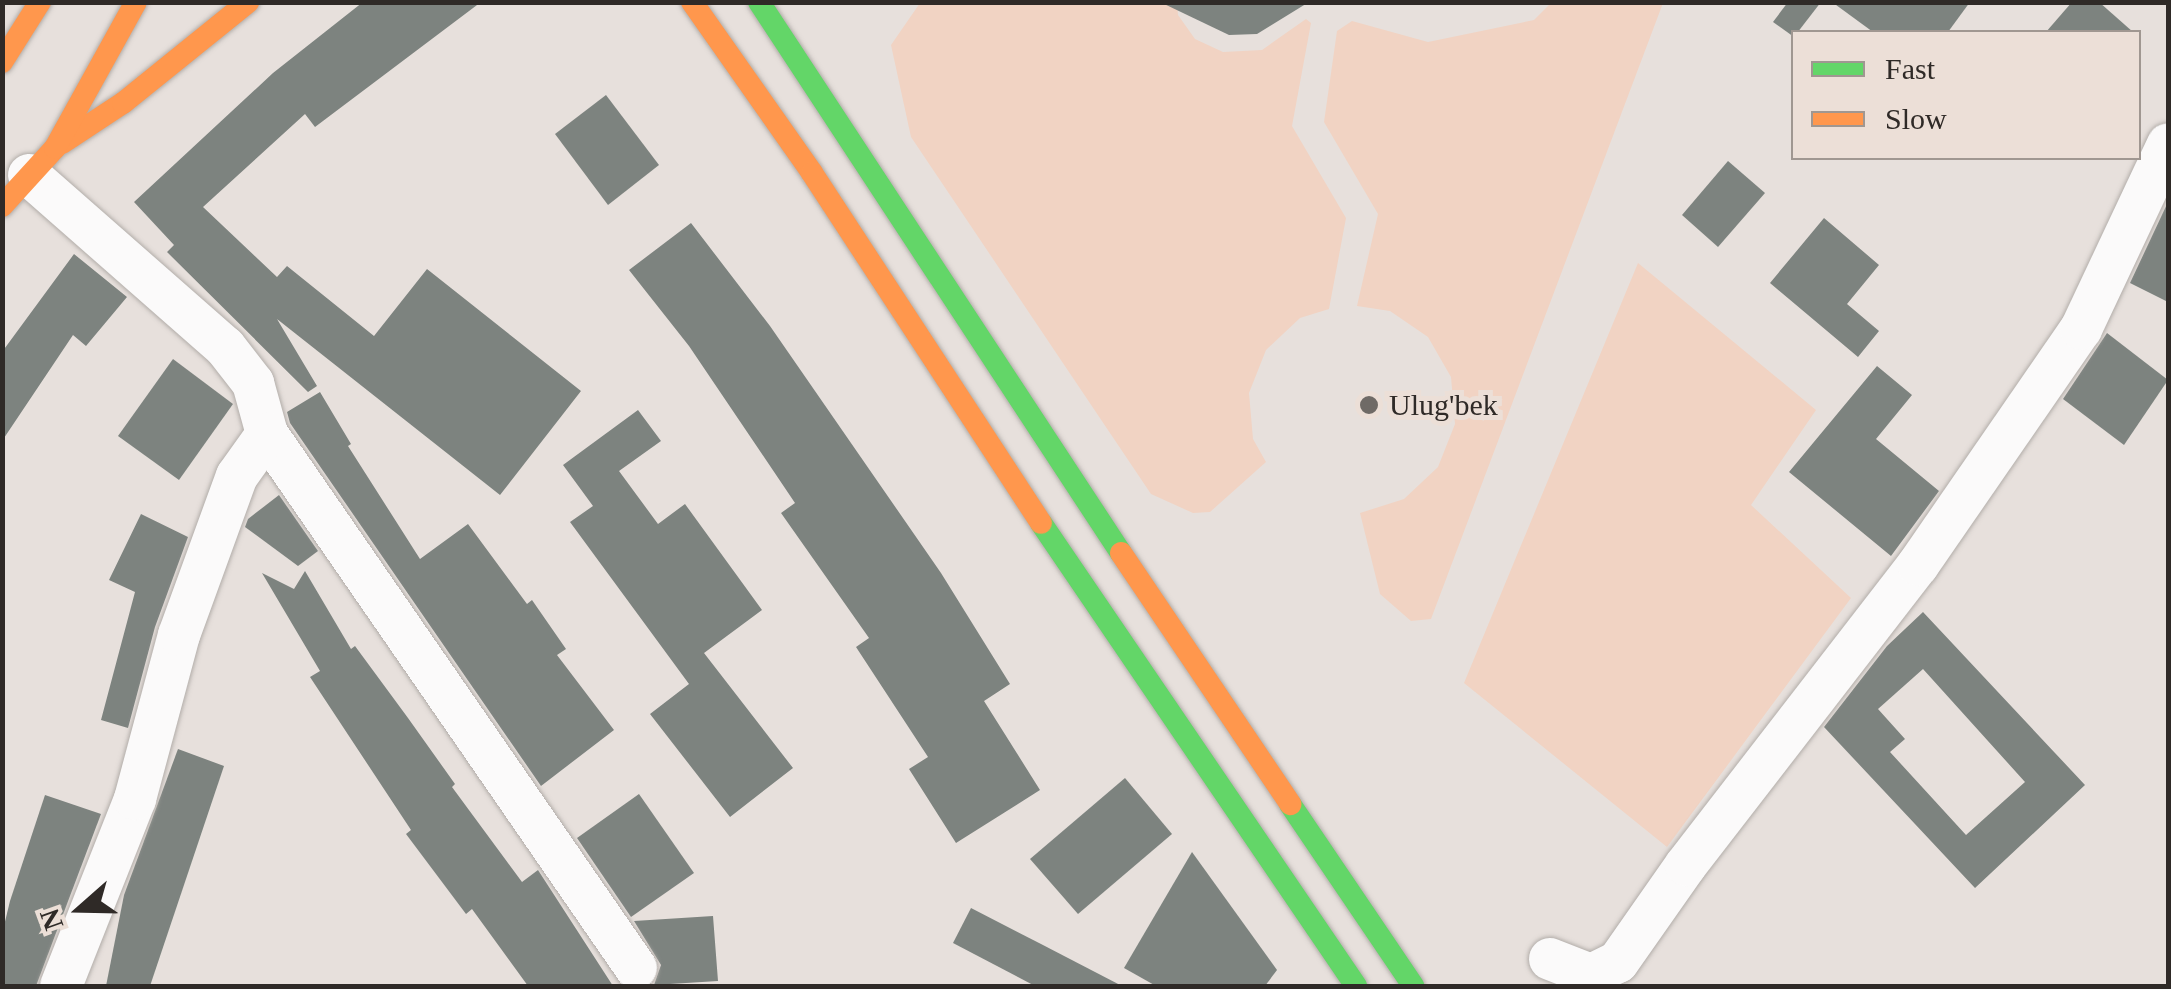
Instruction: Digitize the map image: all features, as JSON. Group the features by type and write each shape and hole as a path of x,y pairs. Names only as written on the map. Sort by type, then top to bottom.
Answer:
{"main road":[{"path":"2,62 40,2"},
{"path":"29,176 136,2"},
{"path":"29,176 248,2"},
{"path":"692,2 812,173 1120,644 1356,986"},
{"path":"760,2 1142,584 1413,986"}],"street":[{"path":"1550,959 1591,975 1618,962 1686,865 1918,565 2081,329 2168,144"},
{"path":"29,176 225,348 253,382 267,434 636,968"},
{"path":"61,986 135,799 179,634 237,476 267,434"}],"shaded area":[{"path":"920,3 1177,3 1178,15 1195,39 1223,52 1262,50 1306,19 1311,23 1292,126 1346,218 1329,309 1300,318 1266,350 1249,393 1253,439 1266,462 1210,512 1193,513 1151,494 911,137 891,45"},
{"path":"1551,3 1663,3 1431,619 1411,621 1380,594 1360,513 1404,499 1438,467 1455,424 1451,377 1428,337 1390,311 1357,306 1378,214 1324,122 1337,31 1352,21 1428,42 1534,20"},
{"path":"1638,263 1816,410 1751,505 1851,598 1667,847 1464,683"}],"building":[{"path":"363,2 481,2 315,127 305,114 203,207 277,277 287,266 374,336 427,269 581,391 500,495 277,319 317,386 308,392 167,252 174,245 134,202 273,73"},
{"path":"1160,2 1309,2 1257,34 1229,35"},
{"path":"1788,2 1821,2 1799,30 1791,30 1791,35 1773,22"},
{"path":"1832,2 1970,2 1949,30 1870,30"},
{"path":"2072,2 2099,2 2131,30 2048,30"},
{"path":"606,95 659,165 608,205 555,134"},
{"path":"1728,161 1765,193 1718,247 1682,215"},
{"path":"2168,202 2168,302 2130,283"},
{"path":"1824,218 1879,265 1847,304 1879,331 1858,357 1770,283"},
{"path":"691,223 770,326 941,573 1010,684 984,701 1040,790 956,843 909,769 928,757 856,647 869,638 781,513 795,503 689,346 629,270"},
{"path":"74,254 127,297 86,346 73,335 2,441 2,352"},
{"path":"2107,333 2168,380 2124,445 2063,399"},
{"path":"173,359 233,404 179,480 118,436"},
{"path":"1877,366 1912,395 1876,439 1939,491 1891,556 1789,472"},
{"path":"320,392 351,444 348,446 420,559 468,524 527,604 532,600 566,649 557,655 614,730 541,786 290,423 287,412"},
{"path":"638,410 661,441 619,471 658,524 685,504 762,610 704,653 793,768 730,817 650,714 689,684 570,522 593,506 563,465"},
{"path":"279,495 318,551 298,566 245,527 248,519"},
{"path":"141,514 188,537 155,627 128,728 101,720 135,592 109,580"},
{"path":"305,571 351,649 355,646 408,718 455,784 452,787 522,882 538,870 613,986 528,986 472,909 466,914 406,834 411,830 310,677 320,671 262,573 294,589"},
{"path":"1923,612 2085,785 1975,888 1824,727 1887,646","holes":["1923,669 2025,782 1966,835 1890,752 1905,739 1878,709"]},
{"path":"178,749 224,766 150,986 106,986 124,895"},
{"path":"1125,778 1172,834 1078,914 1030,859"},
{"path":"639,794 694,873 631,917 577,838"},
{"path":"45,795 101,814 36,986 2,986 2,934"},
{"path":"1192,852 1277,970 1265,986 1156,986 1124,968"},
{"path":"971,908 1122,986 1035,986 953,943"},
{"path":"713,916 718,981 654,985 661,965 634,921"}],"traffic: fast":[{"path":"759,2 1121,553"},
{"path":"1041,523 1356,986"},
{"path":"1290,804 1413,986"}],"traffic: slow":[{"path":"2,62 40,2"},
{"path":"2,206 55,148 136,2"},
{"path":"62,143 123,103 248,2"},
{"path":"692,2 812,173 1041,523"},
{"path":"1121,553 1290,804"}],"place":[{"name":"Ulug'bek","path":"1369,405"}]}
